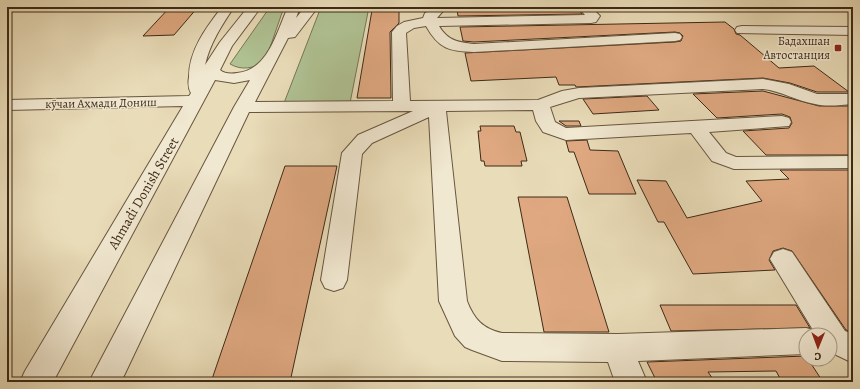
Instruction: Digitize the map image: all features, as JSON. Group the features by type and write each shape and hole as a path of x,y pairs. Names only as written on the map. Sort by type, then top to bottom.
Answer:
{"street":[{"path":"196,99 196,71 199,56 204,43 228,7"},
{"name":"Ahmadi Donish Street","path":"36,382 196,99 211,68 225,45 256,7"},
{"path":"106,382 244,107 277,48 294,7"},
{"path":"277,48 312,7"},
{"path":"443,7 430,16 430,22 441,41 454,47 474,48 675,37"},
{"path":"402,106 399,32 402,28 409,24 430,22 591,19 593,16 584,7"},
{"path":"742,30 852,31"},
{"path":"211,68 214,74 221,77 232,78 245,77 265,68"},
{"path":"244,107 540,105 568,95 579,93 763,84 778,85 816,99 837,100 853,98"},
{"name":"кӯчаи Аҳмади Дониш","path":"7,105 196,99"},
{"path":"540,105 548,127 555,132 566,134 782,122"},
{"path":"334,280 352,152 365,139 414,118 437,106"},
{"path":"437,106 453,301 462,325 474,337 486,344 502,347 618,348 798,341"},
{"path":"696,127 719,157 734,163 853,162"},
{"path":"783,258 839,343"},
{"path":"618,348 630,382"}],"green space":[{"path":"270,7 284,7 265,62 248,68 230,64"},
{"path":"321,7 369,7 350,103 284,103"}],"building":[{"path":"170,7 198,7 174,35 143,36"},
{"path":"577,7 582,14 458,16 457,9"},
{"path":"372,10 399,10 399,23 390,32 391,98 357,98"},
{"path":"725,22 734,29 736,34 740,35 779,68 814,66 849,92 817,92 790,83 763,78 576,87 575,85 559,85 556,77 471,81 465,53 675,42 681,41 683,36 680,33 675,32 474,42 463,41 460,27"},
{"path":"763,91 819,106 853,106 853,155 766,155 743,131 789,128 792,123 790,117 782,114 717,118 693,94"},
{"path":"647,96 659,110 593,114 583,99"},
{"path":"559,121 579,121 581,126 566,126"},
{"path":"480,126 514,126 516,132 520,132 527,161 521,161 522,166 485,166 484,161 481,161 478,131 481,131"},
{"path":"587,140 590,150 618,151 636,194 589,194 574,152 569,152 566,141"},
{"path":"285,166 337,166 290,382 211,382"},
{"path":"780,170 853,170 853,332 846,330 792,251 783,248 773,251 769,260 775,270 693,274 664,222 658,222 637,180 666,181 687,218 762,201 746,181 789,179"},
{"path":"518,197 567,197 609,332 544,332"},
{"path":"660,305 796,305 809,327 798,327 798,328 671,331"},
{"path":"798,356 798,367 813,367 823,382 782,382 776,371 708,372 715,382 657,382 647,362"}],"place":[{"name":"Бадахшан Автостанция","path":"838,48"}]}
